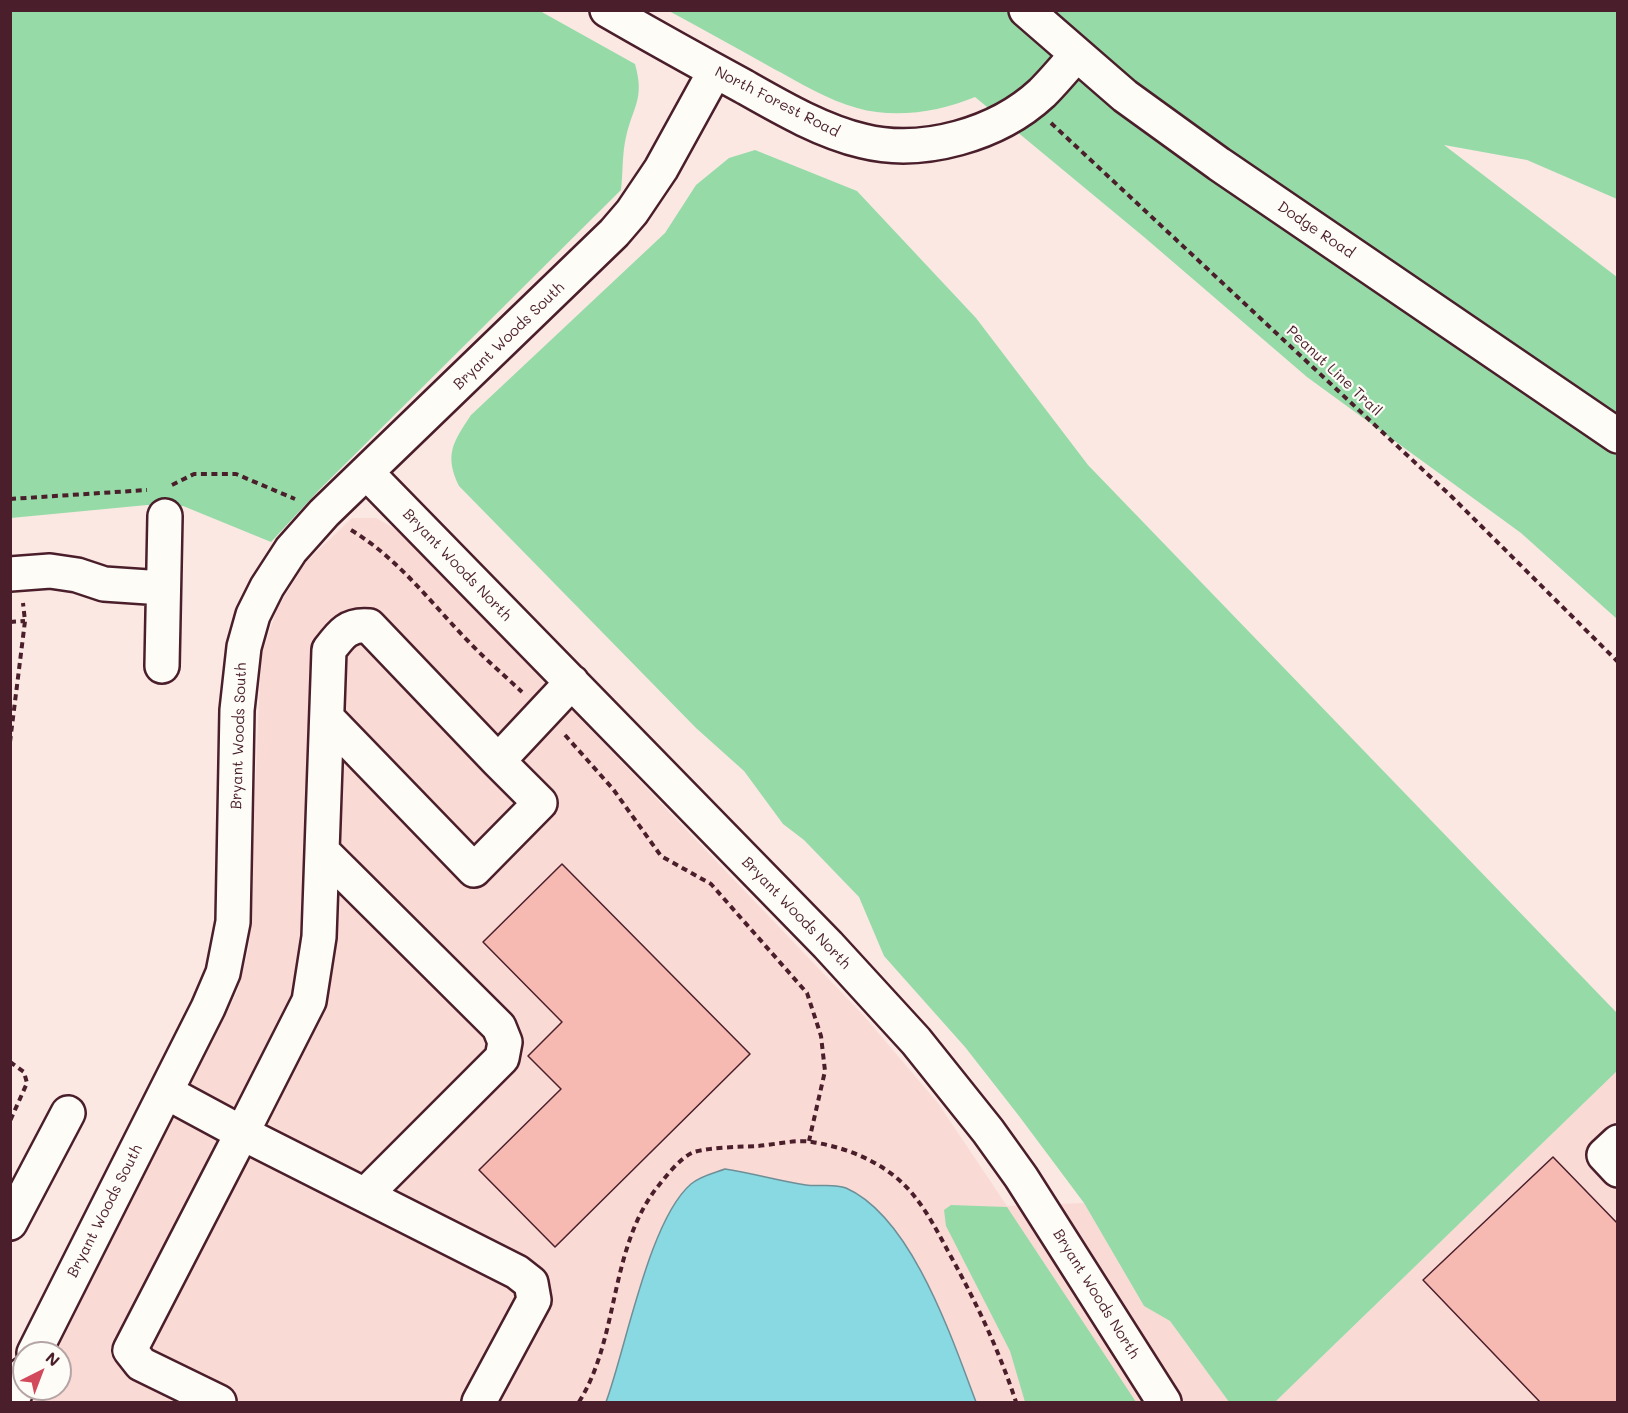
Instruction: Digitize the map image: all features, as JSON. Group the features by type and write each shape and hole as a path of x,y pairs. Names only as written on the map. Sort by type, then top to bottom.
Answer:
{"street":[{"name":"North Forest Road","path":"607,10 823,128 865,142 885,145 955,138 999,122 1030,102 1076,55"},
{"name":"Dodge Road","path":"1026,10 1125,96 1219,164 1617,436"},
{"name":"Bryant Woods South","path":"40,1341 208,1008 223,973 229,947 235,875 239,676 253,615 267,587 291,550 324,513 592,256 632,212 661,169 715,71"},
{"name":"Bryant Woods North","path":"368,473 828,945 916,1041 988,1131 1032,1193 1164,1402"},
{"path":"162,666 165,516"},
{"path":"16,584 50,571 77,575 104,584 164,588"},
{"path":"219,1402 141,1364 130,1350 309,1001 319,937 329,650 343,632 356,625 369,626 540,803 474,870 327,718"},
{"path":"498,761 572,682"},
{"path":"322,851 499,1027 505,1042 502,1058 366,1194"},
{"path":"165,1092 517,1272 531,1283 534,1300 478,1402"},
{"path":"10,1223 68,1113"},
{"path":"1617,1142 1604,1155 1617,1170"}],"path":[{"name":"Peanut Line Trail","path":"1030,102 1452,497 1617,662"},
{"path":"343,525 378,548 408,574 469,642 544,713 613,789 661,856 711,884 807,993 821,1036 825,1071 809,1141"},
{"path":"10,742 25,621 16,584"},
{"path":"10,622 25,621"},
{"path":"10,1062 24,1072 27,1083 10,1121"},
{"path":"579,1402 592,1377 604,1340 634,1227 655,1190 668,1175 694,1152 809,1141 842,1149 867,1159 896,1177 915,1196 945,1245 990,1333 1016,1402"}],"shaded area":[{"path":"352,518 376,518 404,534 864,1016 938,1103 1007,1206 1084,1203 1144,1306 1170,1321 1229,1402 31,1402 72,1401 72,1341 61,1341 238,990 249,947 253,894 253,839 261,657 277,609 305,563"},
{"path":"1617,1071 1617,1402 1275,1402"}],"green space":[{"path":"11,11 540,11 635,64 639,86 637,102 625,143 621,190 319,490 271,542 183,506 147,505 11,518"},
{"path":"669,11 1617,11 1617,199 1527,160 1444,145 1617,277 1617,619 1521,533 1307,377 1144,237 975,97 947,107 917,112 886,113 857,108 814,91"},
{"path":"755,150 857,191 976,318 1088,465 1617,1013 1617,1071 1275,1402 1229,1402 1170,1321 1144,1306 1084,1203 1019,1116 965,1047 884,956 859,897 804,840 783,824 744,771 696,728 459,486 454,475 451,457 455,441 471,415 665,233 696,185 729,158"},
{"path":"951,1205 1007,1207 1136,1402 1025,1402 1010,1351 946,1226 944,1210"}],"water":[{"path":"725,1169 806,1185 831,1185 846,1188 870,1203 891,1225 927,1282 976,1402 606,1402 640,1286 663,1226 676,1201 691,1184"}],"building":[{"path":"562,864 750,1054 555,1247 479,1170 561,1089 528,1056 562,1022 483,942"},
{"path":"1553,1157 1618,1224 1618,1402 1540,1402 1423,1280"}]}
